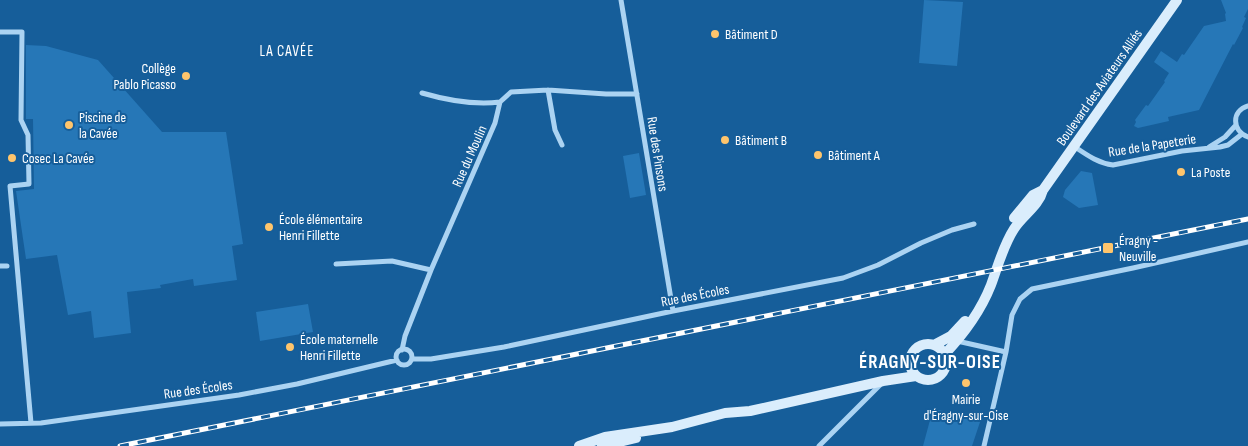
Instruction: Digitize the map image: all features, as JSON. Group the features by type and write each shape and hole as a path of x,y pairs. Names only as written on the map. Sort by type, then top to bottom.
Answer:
{"main road":[{"name":"Boulevard des Aviateurs Alliés","path":"944,355 958,341 982,306 1006,244 1014,229 1039,201 1043,190 1177,0"},
{"name":"Boulevard des Aviateurs Alliés","path":"934,346 951,336 967,319 984,287 998,245 1006,230 1033,195 1043,190"},
{"path":"606,446 725,413 750,410 883,381 916,376 927,380 939,377 946,367 942,351 929,344 918,347 911,356 910,367 916,376"},
{"path":"883,381 910,367"},
{"path":"579,446 605,436 672,427"},
{"path":"606,446 608,440 628,434"}],"street":[{"name":"Rue des Pinsons","path":"621,0 672,311"},
{"path":"0,32 22,32 21,120 28,136 29,184 10,186 31,423"},
{"path":"548,90 555,130 562,146"},
{"path":"422,93 439,98 489,103 500,102 511,92 548,90 637,94"},
{"name":"Rue du Moulin","path":"402,350 405,336 431,270 495,123 500,102"},
{"name":"Rue de la Papeterie","path":"1208,147 1226,136 1236,125 1237,114 1248,106"},
{"path":"1236,125 1245,135"},
{"name":"Rue de la Papeterie","path":"1075,147 1095,160 1104,164 1114,165 1208,147 1220,147 1228,145 1245,135"},
{"name":"Rue des Écoles","path":"412,359 431,359 504,347 672,311 843,278 878,265 921,243 952,230 974,224"},
{"path":"984,446 1006,352 1012,315 1016,305 1032,289 1248,242"},
{"path":"336,264 392,261 431,270"},
{"path":"0,266 7,266"},
{"path":"958,341 1006,352"},
{"path":"402,350 410,352 412,359 406,365 400,364 397,360 397,353 402,350"},
{"name":"Rue des Écoles","path":"0,424 31,423 239,395 297,384 397,360"},
{"path":"819,446 883,381"}],"shaded area":[{"path":"924,0 963,2 957,66 919,63"},
{"path":"1221,0 1248,0 1248,9 1244,17 1246,18 1243,28 1199,110 1168,117 1169,121 1138,128 1134,126 1135,120 1146,105 1148,106 1169,73 1154,62 1161,51 1177,62 1204,26 1226,21 1226,13"},
{"path":"26,45 46,46 98,60 162,132 226,132 243,244 232,246 237,280 194,286 193,279 160,285 161,288 127,292 131,333 94,338 91,311 68,315 57,255 26,259 16,191 34,189 33,119 26,119"},
{"path":"639,153 646,195 630,198 623,156"},
{"path":"1081,171 1092,173 1098,205 1079,208 1063,197 1065,190"},
{"path":"308,304 313,332 260,341 256,312"},
{"path":"933,409 981,419 972,446 923,446"}],"railway":[{"path":"120,446 1248,219"}],"place":[{"name":"Bâtiment D","path":"715,34"},
{"name":"Collège Pablo Picasso","path":"186,76"},
{"name":"Piscine de la Cavée","path":"69,125"},
{"name":"Bâtiment B","path":"725,140"},
{"name":"Bâtiment A","path":"818,155"},
{"name":"Cosec La Cavée","path":"12,158"},
{"name":"La Poste","path":"1181,172"},
{"name":"École élémentaire Henri Fillette","path":"269,227"},
{"name":"Éragny - Neuville","path":"1108,248"},
{"name":"École maternelle Henri Fillette","path":"290,347"},
{"name":"Mairie d'Éragny-sur-Oise","path":"966,383"}],"district":[{"name":"LA CAVÉE","path":"287,51"},
{"name":"ÉRAGNY-SUR-OISE","path":"930,361"}]}
